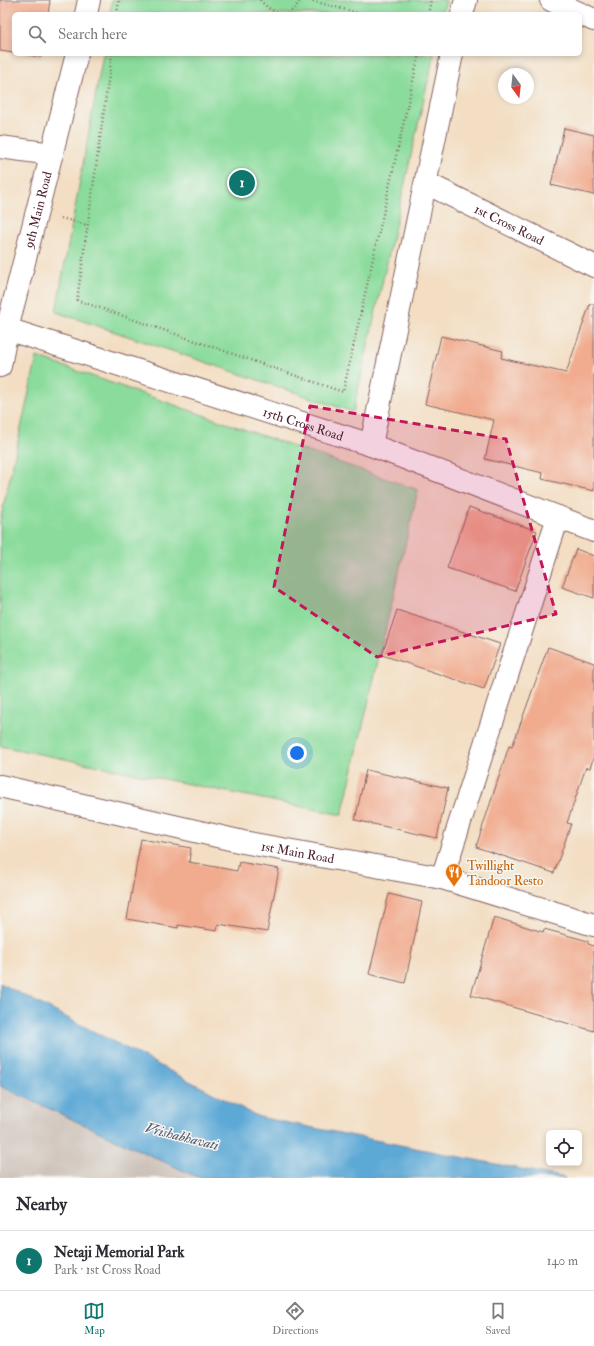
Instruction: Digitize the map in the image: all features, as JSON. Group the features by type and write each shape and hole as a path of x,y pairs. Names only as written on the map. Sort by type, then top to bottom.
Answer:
{"street":[{"path":"86,12 89,0"},
{"path":"463,12 466,0"},
{"path":"551,0 577,12"},
{"path":"582,14 594,20"},
{"name":"9th Main Road","path":"0,366 4,329 52,154 76,56"},
{"path":"371,445 452,56"},
{"path":"0,147 52,154"},
{"name":"1st Cross Road","path":"426,183 594,266"},
{"name":"15th Cross Road","path":"4,329 371,445 594,531"},
{"path":"442,878 558,517"},
{"name":"1st Main Road","path":"0,786 243,842 442,878 594,925"}],"path":[{"path":"117,12 119,0"},
{"path":"260,0 274,12"},
{"path":"289,12 297,6 300,0"},
{"path":"309,0 354,12"},
{"path":"428,12 431,0"},
{"path":"112,56 77,300 343,392 419,56"}],"highlighted area":[{"path":"310,406 506,439 556,614 377,657 274,587"}],"shaded area":[{"path":"0,1086 199,1178 0,1178"}],"green space":[{"path":"112,0 446,0 443,12 110,12"},
{"path":"103,56 434,56 353,412 56,312"},
{"path":"37,357 418,490 342,815 0,746 0,521"}],"water":[{"name":"Vrishabhavati","path":"0,983 259,1117 566,1178 199,1178 0,1086"}],"building":[{"path":"0,0 50,0 48,12 12,12 12,53 0,51"},
{"path":"564,128 594,135 594,195 551,185"},
{"path":"590,304 594,304 594,491 542,479 543,473 485,459 494,420 425,404 441,336 503,351 501,358 566,373"},
{"path":"469,507 537,531 515,591 447,568"},
{"path":"576,549 594,556 594,598 562,587"},
{"path":"397,610 500,644 484,689 382,655"},
{"path":"548,647 594,663 594,756 590,768 586,767 567,823 571,824 554,873 476,847 509,746 512,747"},
{"path":"366,770 448,788 437,838 355,820"},
{"path":"141,839 191,848 189,862 237,871 239,862 279,869 267,932 218,924 217,931 178,925 178,928 127,919"},
{"path":"389,894 422,902 405,983 369,974"},
{"path":"494,917 543,932 544,929 588,941 588,944 594,946 594,1031 471,995"}],"place":[{"name":"Netaji Memorial Park","path":"242,183"},
{"name":"Twillight Tandoor Resto","path":"454,887"}]}
